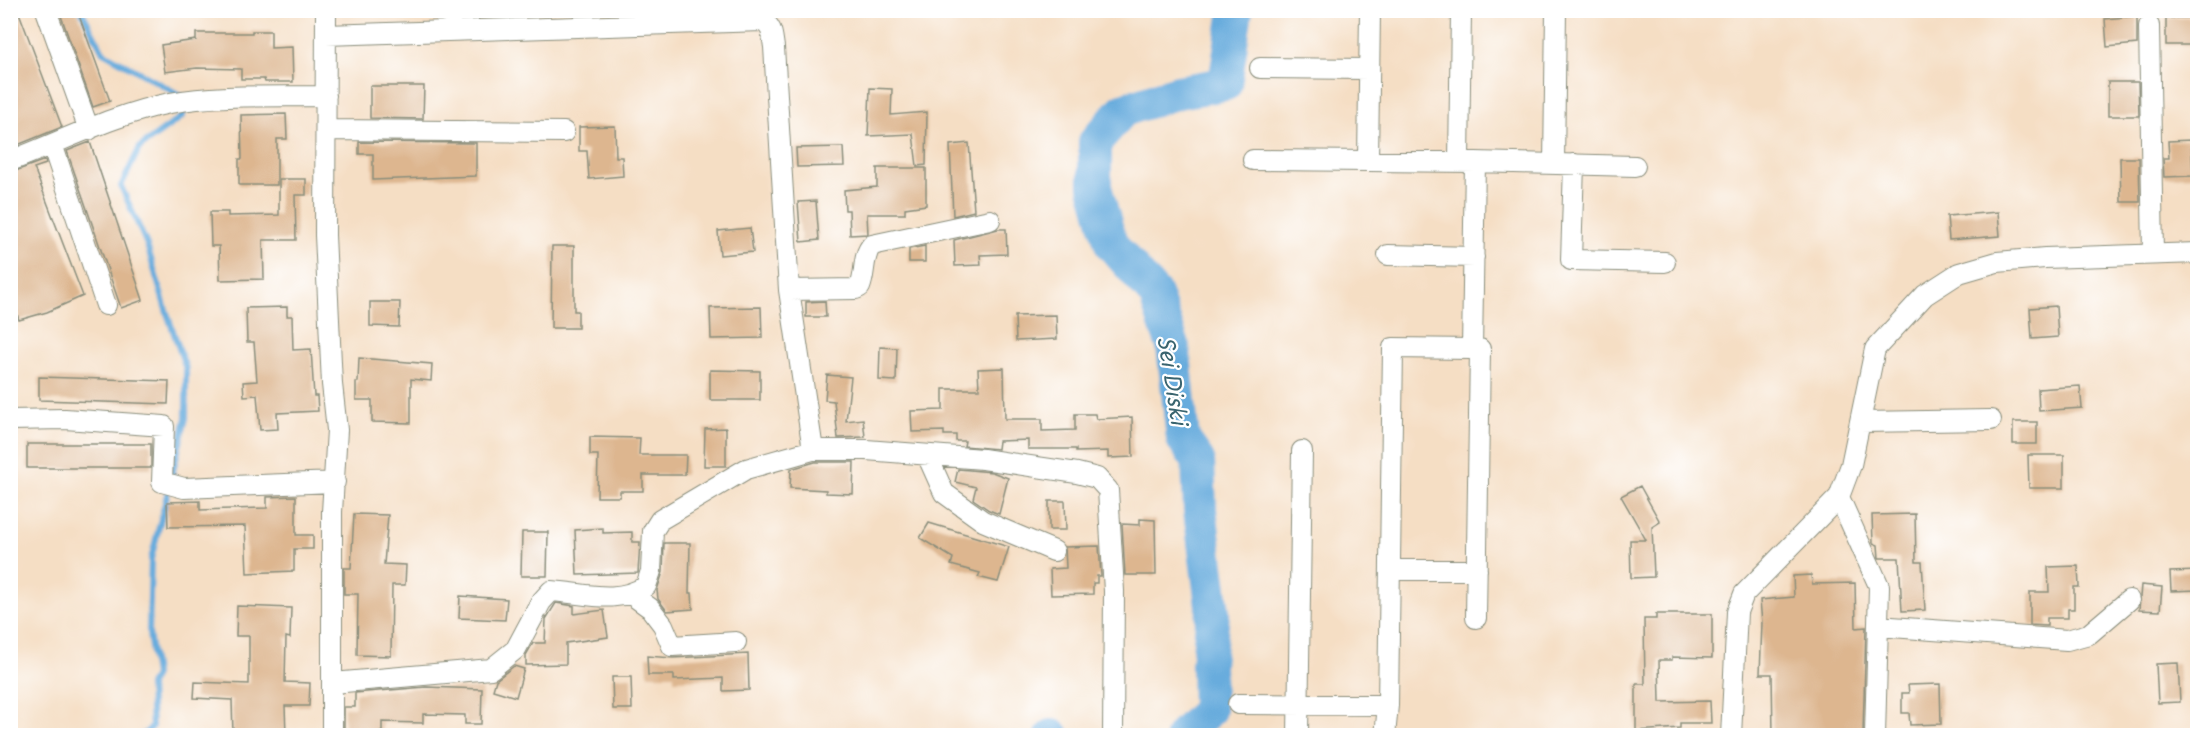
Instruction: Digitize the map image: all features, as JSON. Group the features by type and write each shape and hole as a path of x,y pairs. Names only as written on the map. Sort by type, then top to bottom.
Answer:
{"street":[{"path":"46,10 89,130"},
{"path":"326,10 326,236 332,384 337,430 332,512 332,735"},
{"path":"1368,161 1370,10"},
{"path":"1461,10 1467,162 1474,257 1472,349"},
{"path":"1554,164 1556,10"},
{"path":"326,35 762,21 767,23 771,27 774,47 789,290 813,450"},
{"path":"2149,26 2153,254"},
{"path":"1260,68 1369,69"},
{"path":"10,161 129,114 169,104 197,99 326,96"},
{"path":"326,130 564,132"},
{"path":"52,144 106,304"},
{"path":"1253,160 1635,166"},
{"path":"1574,164 1571,260 1665,262"},
{"path":"789,290 856,289 862,282 866,254 872,245 990,220"},
{"path":"1731,735 1737,612 1744,594 1839,496 1851,465 1875,350 1925,295 1959,273 1997,262 2045,258 2198,253"},
{"path":"1388,255 1474,257"},
{"path":"1385,735 1388,705 1393,348 1480,349 1476,618"},
{"path":"10,420 65,419 165,426 162,482 184,488 335,482"},
{"path":"1861,422 1990,420"},
{"path":"333,683 491,669 516,649 546,594 551,591 608,597 632,595 646,586 651,571 653,531 660,520 746,469 813,450 866,450 983,459 1077,473 1097,478 1108,490 1114,591 1113,735"},
{"path":"1298,735 1302,451"},
{"path":"927,455 944,493 983,521 1054,551"},
{"path":"1839,496 1879,586 1875,735"},
{"path":"1390,570 1477,570"},
{"path":"632,595 650,608 663,625 672,646 736,642"},
{"path":"1878,626 2067,640 2088,634 2129,600"},
{"path":"1238,704 1388,705"}],"building":[{"path":"10,10 18,10 62,127 10,148"},
{"path":"59,10 77,10 110,101 93,107"},
{"path":"2137,16 2137,44 2107,47 2105,19"},
{"path":"2166,18 2195,18 2195,45 2166,45"},
{"path":"252,31 271,31 271,48 292,47 293,82 241,79 241,69 197,68 165,72 161,45 196,40 196,33 252,33"},
{"path":"2108,82 2138,82 2139,116 2108,116"},
{"path":"370,86 424,86 423,119 370,118"},
{"path":"870,88 892,89 891,115 927,112 926,165 917,166 913,134 868,136"},
{"path":"286,114 287,139 277,139 277,185 239,185 239,159 242,159 241,115"},
{"path":"615,126 616,157 622,157 623,176 589,179 587,151 579,151 579,127"},
{"path":"2191,140 2193,176 2164,177 2163,158 2169,158 2168,141"},
{"path":"90,142 143,300 121,308 67,151"},
{"path":"359,142 476,143 476,176 373,180 373,154 359,154"},
{"path":"969,143 974,211 953,216 950,145"},
{"path":"843,147 844,166 797,167 796,148"},
{"path":"2120,158 2139,158 2140,202 2121,202"},
{"path":"45,160 46,164 34,168 83,296 47,312 19,320 10,292 10,173"},
{"path":"877,168 926,168 926,205 905,208 905,214 867,214 868,234 850,235 849,210 845,210 844,190 877,187"},
{"path":"279,179 306,179 306,195 295,195 296,240 263,240 264,279 220,280 219,246 211,246 210,212 228,212 228,216 279,215"},
{"path":"816,201 819,240 801,242 798,202"},
{"path":"1998,212 2000,236 1949,240 1947,216"},
{"path":"750,228 753,252 720,255 718,231"},
{"path":"1006,229 1007,254 980,255 981,265 955,266 954,240"},
{"path":"552,246 574,246 574,311 578,311 578,328 551,328"},
{"path":"925,246 925,262 909,262 909,249"},
{"path":"825,301 826,317 806,317 806,302"},
{"path":"370,302 400,302 399,327 370,326"},
{"path":"2056,306 2058,337 2032,339 2030,308"},
{"path":"287,307 287,316 292,316 293,350 311,349 314,396 317,396 318,411 277,413 278,429 260,430 257,395 244,396 243,382 257,381 254,342 247,342 246,308"},
{"path":"761,307 762,338 711,339 710,308"},
{"path":"1056,315 1057,339 1016,341 1015,316"},
{"path":"880,347 897,348 896,381 879,380"},
{"path":"359,358 432,364 431,381 411,379 411,423 372,422 372,400 356,400"},
{"path":"1004,368 1005,419 1042,419 1042,431 1075,430 1075,414 1095,414 1096,419 1132,417 1133,457 1108,458 1108,451 1028,449 1028,440 999,441 998,449 964,446 965,441 956,441 956,435 944,435 944,431 912,432 911,411 943,410 943,389 979,389 978,369"},
{"path":"710,370 760,371 760,400 710,400"},
{"path":"827,375 851,377 846,421 863,419 865,437 838,438 834,401 825,400"},
{"path":"39,377 169,381 168,404 39,400"},
{"path":"2080,386 2082,408 2039,411 2038,389"},
{"path":"2013,422 2037,422 2037,444 2013,444"},
{"path":"726,428 726,466 704,466 705,429"},
{"path":"590,437 640,438 639,455 686,455 685,475 643,475 643,491 620,491 620,497 597,497 598,455 590,455"},
{"path":"27,444 151,444 151,468 27,468"},
{"path":"2028,455 2064,455 2064,488 2029,488"},
{"path":"815,462 854,462 853,494 790,488 791,469"},
{"path":"958,469 992,472 1008,478 999,514 973,499 976,487 955,482"},
{"path":"1640,486 1660,522 1652,527 1654,577 1631,578 1630,540 1646,540 1621,496"},
{"path":"296,496 296,535 313,535 313,549 294,549 294,571 247,573 245,526 168,527 167,502 200,501 200,510 267,508 267,497"},
{"path":"1049,501 1065,501 1066,530 1049,530"},
{"path":"354,514 388,515 384,564 406,565 405,585 392,585 391,656 357,655 358,594 344,594 344,568 351,568"},
{"path":"1915,514 1916,562 1922,562 1925,610 1902,611 1899,558 1879,558 1878,545 1873,543 1872,515"},
{"path":"1140,519 1155,520 1156,575 1125,575 1122,524 1140,525"},
{"path":"929,523 1009,547 998,582 978,577 980,573 951,565 953,558 920,538"},
{"path":"603,528 603,533 632,532 632,542 640,542 638,573 577,575 575,530"},
{"path":"522,532 548,532 547,576 521,576"},
{"path":"664,543 690,543 689,593 692,593 693,609 667,611 658,599 657,590 663,572"},
{"path":"1099,546 1101,576 1097,576 1097,583 1093,583 1093,594 1051,595 1050,569 1066,568 1065,547"},
{"path":"2078,566 2079,587 2074,587 2074,609 2068,609 2068,618 2047,618 2047,626 2030,625 2030,592 2049,592 2048,567"},
{"path":"2198,571 2198,590 2171,591 2170,572"},
{"path":"1811,575 1812,584 1855,583 1856,628 1866,627 1863,732 1845,732 1845,735 1773,735 1772,674 1760,674 1762,623 1760,600 1794,597 1793,576"},
{"path":"2141,585 2162,587 2160,611 2139,610"},
{"path":"460,596 507,599 505,620 459,618"},
{"path":"556,603 574,606 574,614 604,610 608,637 566,643 566,664 526,665 526,655 533,643 545,643 546,619"},
{"path":"237,606 291,608 290,638 286,637 285,682 310,683 309,706 285,706 286,735 233,735 232,700 194,698 195,682 249,684 249,636 236,636"},
{"path":"1656,614 1712,614 1712,658 1672,657 1672,660 1659,660 1660,702 1710,701 1711,723 1680,723 1680,728 1636,731 1636,684 1645,684 1644,619 1656,619"},
{"path":"748,654 749,690 723,691 723,678 674,680 674,675 648,675 647,656 673,658"},
{"path":"2178,663 2180,702 2158,703 2156,664"},
{"path":"514,666 524,669 516,697 493,690 496,680"},
{"path":"612,677 631,677 632,709 613,709"},
{"path":"1940,684 1941,724 1910,725 1909,713 1902,713 1902,693 1909,693 1908,685"},
{"path":"426,687 482,689 481,724 465,724 465,715 423,714 423,723 382,722 382,732 344,731 344,707 355,707 355,693"}],"waterway":[{"path":"81,10 103,52 180,95"},
{"name":"Sei Diski","path":"1182,736 1209,710 1208,664 1213,613 1200,510 1198,460 1183,439 1173,346 1155,294 1111,244 1095,187 1095,142 1123,110 1178,92 1225,84 1236,10"},
{"path":"142,736 152,727 150,685 155,675 149,633 151,559 186,418 186,369 147,245 121,186 140,147 183,116 184,104"}]}
